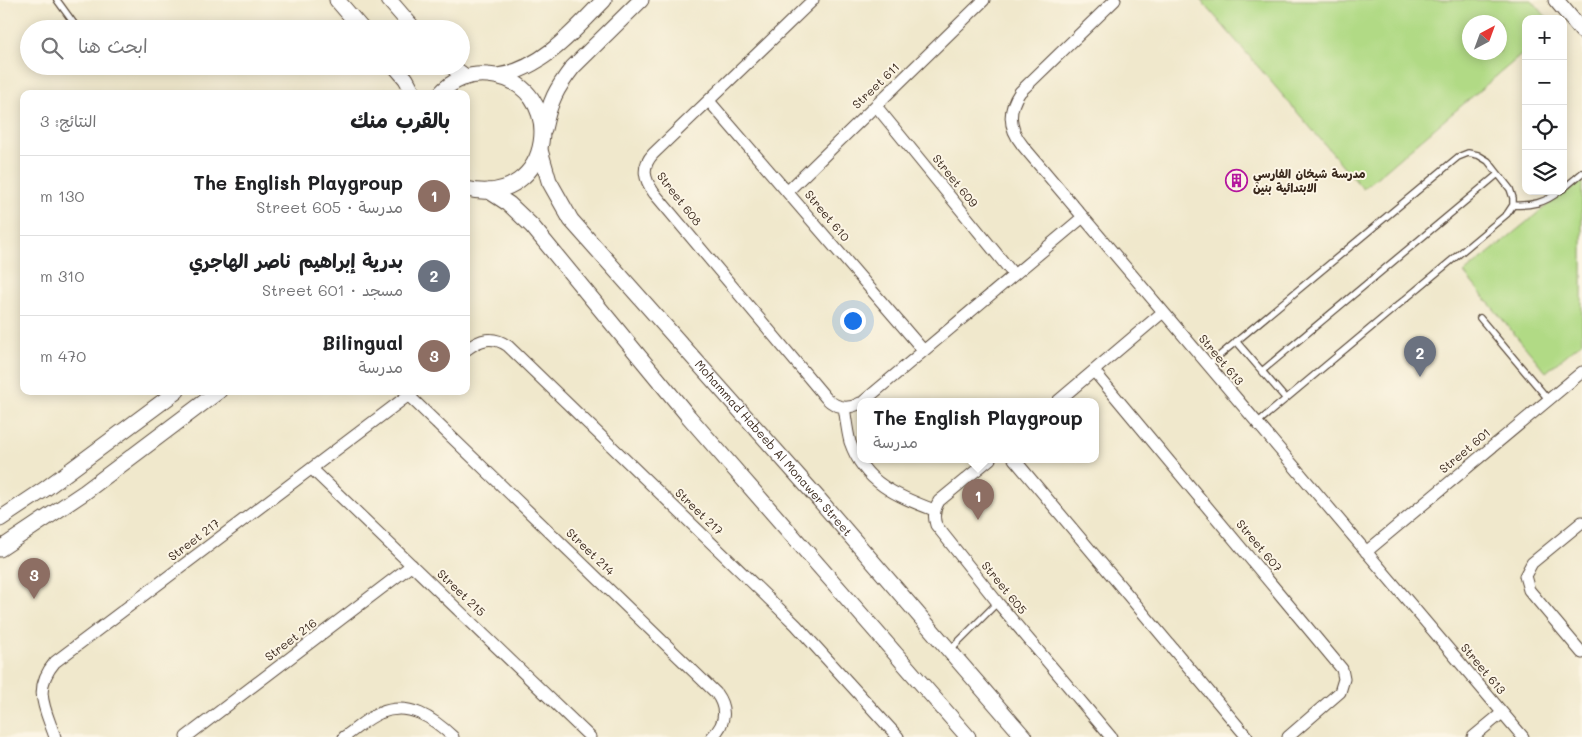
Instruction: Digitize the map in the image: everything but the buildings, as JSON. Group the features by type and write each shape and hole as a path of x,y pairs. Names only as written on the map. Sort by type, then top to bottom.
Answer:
{"main road":[{"path":"337,0 354,20"},
{"path":"389,0 406,20"},
{"path":"444,90 466,77 484,74 498,76 526,67 547,54 573,32 604,0"},
{"path":"474,191 507,187 519,180 532,168 541,142 550,105 564,79 573,67 641,0"},
{"path":"1556,0 1582,31"},
{"path":"402,75 412,90"},
{"name":"Mohammad Habeeb Al Monawer Street","path":"498,76 520,87 533,102 541,119 541,142 549,181 572,220 1024,737"},
{"path":"474,191 509,204 532,226 689,417 968,737"},
{"path":"0,519 60,479 172,395"},
{"path":"0,549 85,492 214,395"}],"street":[{"name":"Street 608","path":"813,0 649,159 644,170 647,182 821,393 830,402 844,408"},
{"name":"Street 611","path":"788,192 984,0"},
{"name":"Street 613","path":"1115,0 1020,92 1012,106 1011,114 1012,128 1018,141 1522,737"},
{"name":"Street 610","path":"709,101 923,350"},
{"name":"Street 609","path":"876,106 1014,274"},
{"path":"867,398 1083,217"},
{"path":"1062,398 1163,312"},
{"name":"Street 217","path":"470,347 486,339 498,340 508,346 796,625 898,737"},
{"name":"Street 607","path":"1094,371 1342,669 1344,679 1340,692 1288,737"},
{"name":"Street 601","path":"1366,552 1582,372"},
{"name":"Street 217","path":"55,737 42,694 42,683 47,671 55,662 408,395"},
{"name":"Street 214","path":"413,395 716,693 724,708 724,718 721,726 712,737"},
{"path":"857,405 844,408 850,442 857,456"},
{"path":"861,463 868,473 890,492 934,510 943,496 985,463"},
{"path":"1017,463 1247,737"},
{"name":"Street 215","path":"312,468 590,737"},
{"name":"Street 605","path":"934,510 934,519 940,530 998,603 1111,737"},
{"path":"1582,522 1532,563 1525,576 1529,590 1582,653"},
{"name":"Street 216","path":"186,737 412,565"},
{"path":"344,737 380,713 400,709 410,710 429,717 453,737"},
{"path":"1473,737 1502,712"}],"lane":[{"path":"57,0 71,20"},
{"path":"1208,365 1458,157 1468,153 1478,155 1488,161 1510,189 1513,205 1507,214 1257,423"},
{"path":"1567,186 1582,173"},
{"path":"1262,371 1498,174"},
{"path":"1513,205 1527,206 1540,203 1555,195"},
{"path":"1480,318 1548,399"},
{"path":"1236,341 1286,399"},
{"path":"949,650 998,603"}],"green space":[{"path":"1201,0 1532,0 1545,15 1522,15 1522,54 1363,189"},
{"path":"1582,177 1582,342 1546,372 1464,273 1560,195 1567,195 1567,189"}],"place":[{"name":"مدرسة شيخان الفارسي الابتدائية بنين","path":"1237,181"},
{"name":"بدرية إبراهيم ناصر الهاجري","path":"1420,377"},
{"name":"The English Playgroup","path":"978,520"},
{"name":"Bilingual","path":"34,599"}]}
